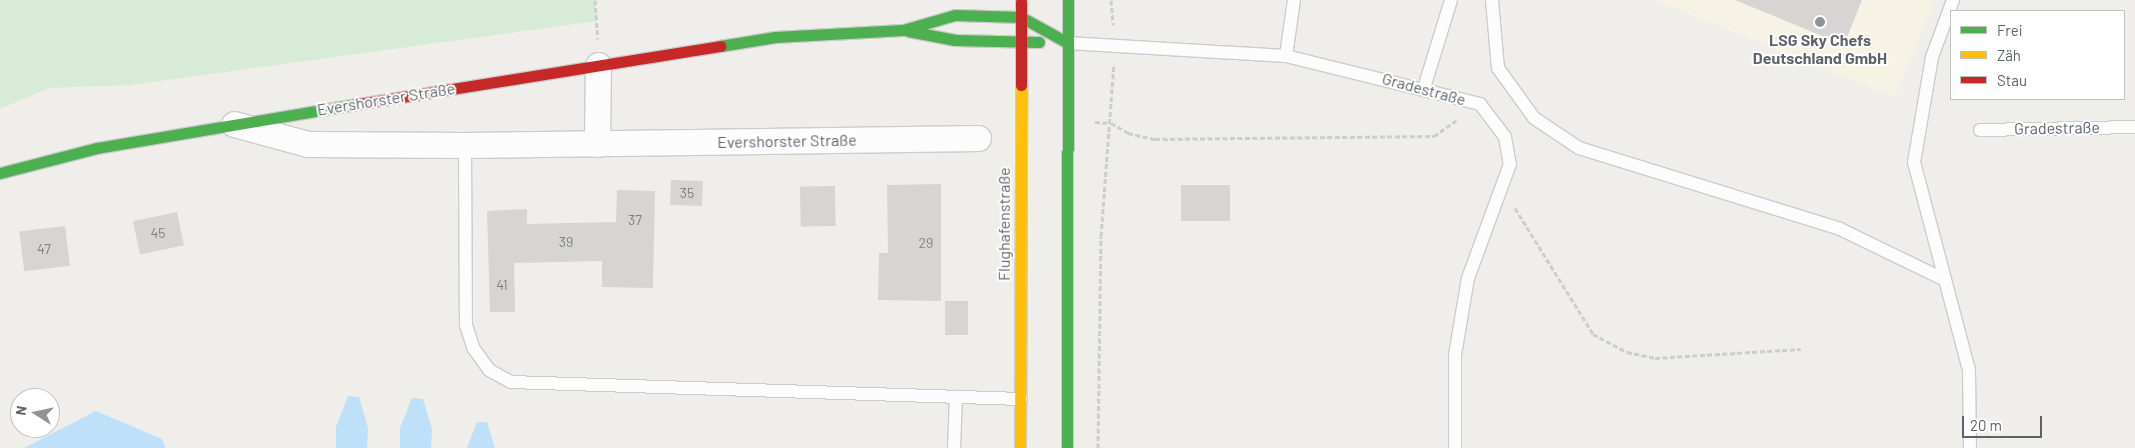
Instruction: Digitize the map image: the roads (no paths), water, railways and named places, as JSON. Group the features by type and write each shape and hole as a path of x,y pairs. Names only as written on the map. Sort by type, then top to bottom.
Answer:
{"street":[{"name":"Flughafenstraße","path":"1020,448 1021,0"},
{"path":"1067,448 1068,0"},
{"path":"955,15 967,2"},
{"path":"955,15 1021,17 1068,43"},
{"name":"Evershorster Straße","path":"0,172 97,148 234,124 775,38 903,30 955,15"},
{"name":"Evershorster Straße","path":"903,30 955,40 1068,43"},
{"path":"597,144 598,65"},
{"name":"Evershorster Straße","path":"234,124 308,144 597,144 978,138"}],"lane":[{"path":"1286,56 1294,0"},
{"path":"1424,88 1450,0"},
{"path":"1492,0 1498,68 1534,118 1579,148 1840,229 1943,279"},
{"path":"1953,0 1932,57 1914,162 1943,279 1969,370 1970,448"},
{"name":"Gradestraße","path":"1068,43 1286,56 1424,88 1480,104 1505,137 1510,164 1468,278 1455,355 1455,448"},
{"name":"Gradestraße","path":"1980,130 2135,127"},
{"path":"465,145 466,325 474,349 489,370 511,382 1021,399"},
{"path":"954,448 956,397"}],"water":[{"path":"348,396 359,397 368,428 367,448 336,448 336,427"},
{"path":"412,398 423,399 432,429 431,448 400,448 400,428"},
{"path":"96,411 162,439 166,448 24,448 43,438 60,438 60,430"},
{"path":"477,422 487,422 495,448 467,448"}],"place":[{"name":"LSG Sky Chefs Deutschland GmbH","path":"1820,22"}]}
